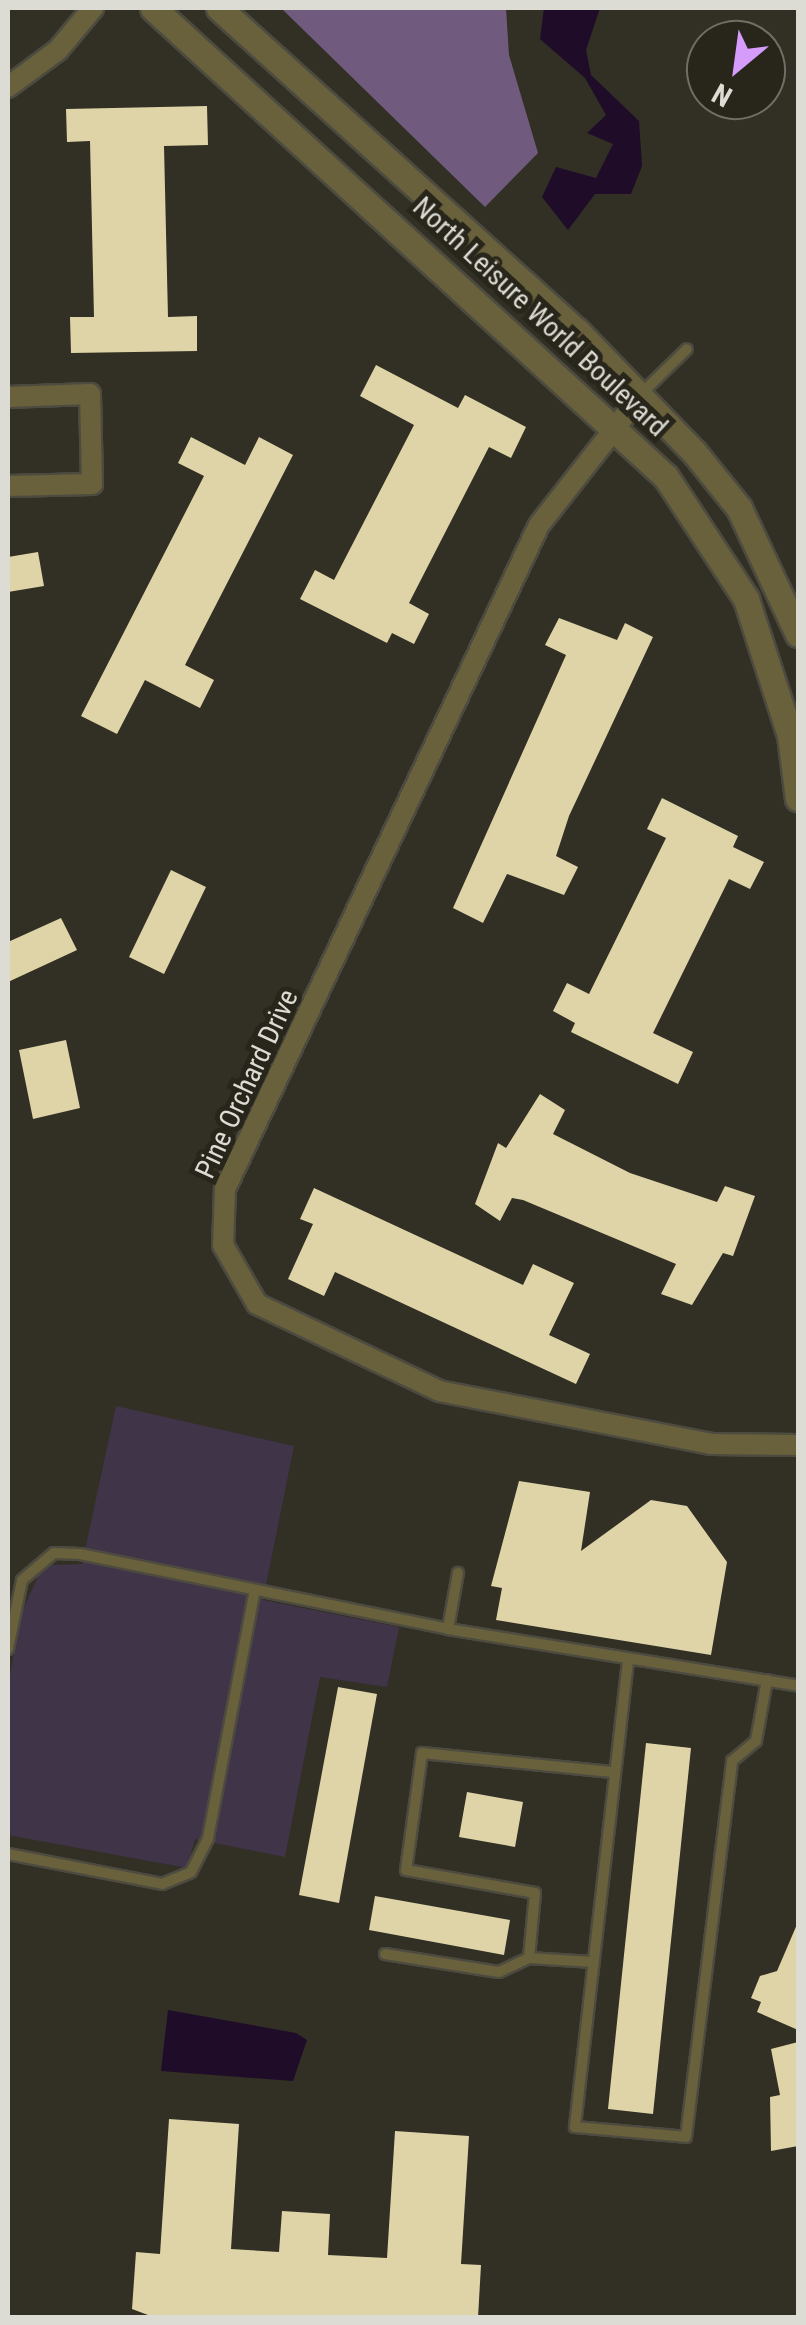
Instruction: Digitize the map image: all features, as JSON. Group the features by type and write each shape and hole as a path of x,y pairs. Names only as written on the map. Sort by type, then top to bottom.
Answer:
{"street":[{"path":"8,87 58,50 93,8"},
{"name":"North Leisure World Boulevard","path":"153,8 613,421 707,529 746,599 786,718 798,798"},
{"name":"North Leisure World Boulevard","path":"219,8 640,395 738,508 798,634"},
{"path":"8,397 90,394 92,484 8,486"},
{"name":"Pine Orchard Drive","path":"640,395 613,421 539,525 225,1189 224,1245 257,1304 439,1391 711,1444 798,1444"}],"lane":[{"path":"640,395 687,349"},
{"path":"8,1649 22,1580 54,1553 448,1629 798,1686"},
{"path":"448,1629 458,1573"},
{"path":"8,1854 162,1884 190,1872 208,1838 255,1590"},
{"path":"628,1661 575,2127 686,2137 732,1761 756,1741 767,1680"},
{"path":"529,1958 535,1893 406,1870 422,1752 614,1772"},
{"path":"385,1954 498,1972 529,1958 593,1962"}],"shaded area":[{"path":"281,8 506,8 509,55 538,153 485,207"},
{"path":"544,8 600,8 586,50 591,75 639,121 642,166 631,194 595,194 568,230 542,197 556,167 596,178 613,144 587,133 606,115 585,78 540,39"},
{"path":"116,1406 294,1446 263,1600 399,1627 387,1687 320,1677 285,1857 195,1839 187,1868 8,1835 8,1686 21,1614 38,1576 52,1565 82,1564"},
{"path":"168,2010 296,2033 307,2040 293,2081 161,2071"}],"building":[{"path":"207,106 208,145 164,146 168,317 197,316 197,351 71,353 70,317 94,317 90,141 67,142 66,109"},
{"path":"376,365 458,408 465,395 526,427 511,458 489,447 409,603 429,614 414,644 392,633 387,643 300,599 315,570 334,580 414,425 360,396"},
{"path":"191,437 245,465 259,437 293,455 185,665 214,680 200,708 145,680 117,734 81,716 204,476 178,463"},
{"path":"38,552 44,586 8,592 8,557"},
{"path":"559,618 617,640 625,623 653,637 569,816 556,856 578,867 564,895 507,874 483,923 453,908 566,655 545,645"},
{"path":"662,798 738,836 733,847 764,862 750,889 729,879 653,1033 693,1052 678,1084 571,1032 575,1023 553,1011 567,983 589,994 666,838 647,829"},
{"path":"171,870 206,887 164,974 129,957"},
{"path":"61,918 77,950 8,982 8,942"},
{"path":"66,1040 80,1108 33,1119 19,1050"},
{"path":"540,1094 565,1110 553,1134 630,1173 717,1202 725,1186 755,1196 733,1256 723,1253 692,1305 661,1294 676,1264 523,1200 512,1198 500,1221 475,1204 498,1143 506,1148"},
{"path":"314,1188 523,1285 533,1264 574,1283 549,1335 590,1354 576,1384 335,1272 324,1296 288,1279 313,1224 300,1219"},
{"path":"519,1481 590,1492 581,1551 651,1500 687,1506 727,1562 711,1655 496,1620 502,1588 491,1586"},
{"path":"338,1687 377,1694 339,1903 299,1895"},
{"path":"646,1743 691,1748 653,2114 608,2109"},
{"path":"467,1792 523,1802 515,1847 459,1837"},
{"path":"375,1896 510,1920 504,1955 369,1930"},
{"path":"798,1922 798,2030 757,2012 761,2002 751,1998 760,1976 777,1971"},
{"path":"798,2042 798,2146 771,2151 770,2097 780,2095 771,2049"},
{"path":"169,2119 239,2124 231,2249 279,2252 282,2211 330,2214 328,2255 387,2258 395,2131 469,2136 461,2264 481,2265 478,2318 156,2318 132,2309 136,2252 160,2254"}]}
